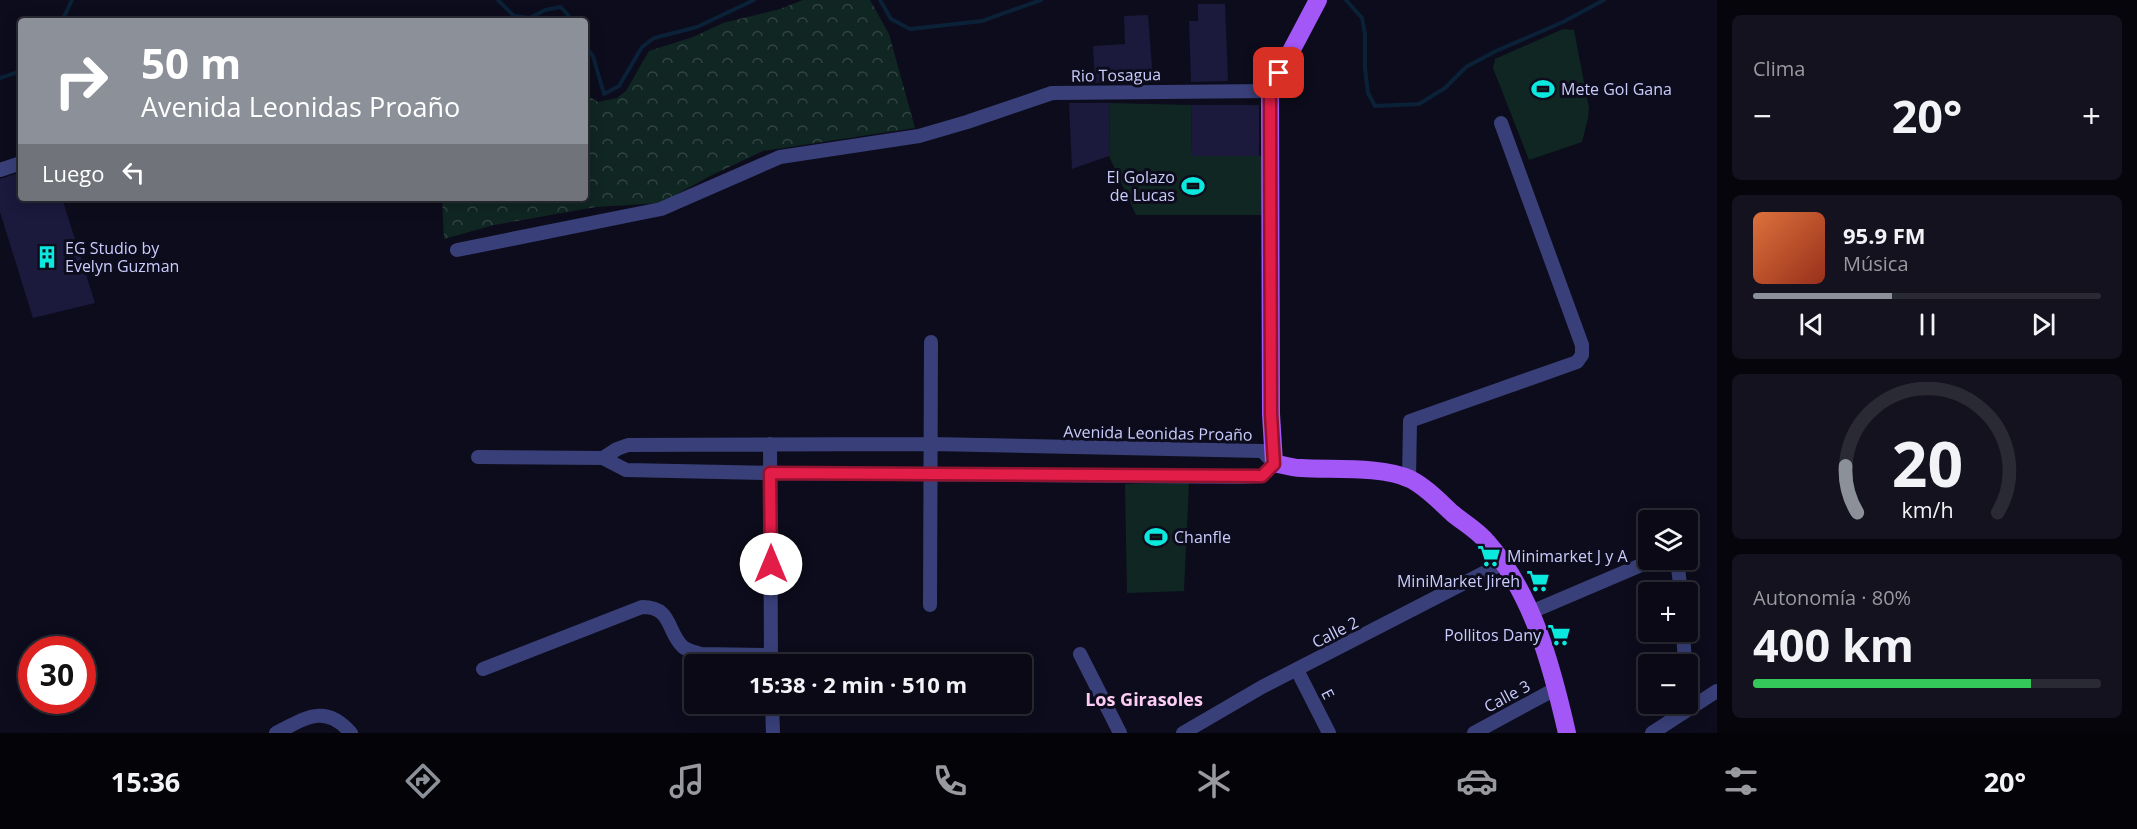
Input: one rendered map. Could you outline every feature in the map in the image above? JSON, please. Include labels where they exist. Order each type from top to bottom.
[{"type":"main road","points":[[1317,1],[1270,91],[1271,414],[1274,464],[1299,468],[1390,474],[1409,479],[1479,533],[1503,562],[1531,612],[1557,688],[1568,733]]},
{"type":"street","name":"Rio Tosagua","points":[[457,250],[661,209],[780,158],[919,136],[1052,93],[1270,91]]},
{"type":"street","points":[[1409,479],[1412,440],[1410,421],[1576,362],[1582,355],[1582,345],[1502,123]]},
{"type":"street","points":[[0,170],[18,164]]},
{"type":"street","points":[[930,605],[932,342]]},
{"type":"street","points":[[770,444],[771,654]]},
{"type":"street","name":"Avenida Leonidas Proaño","points":[[603,458],[628,445],[931,444],[1262,451],[1274,464]]},
{"type":"street","points":[[478,457],[603,458],[626,470],[770,473],[1262,476],[1274,464]]},
{"type":"street","name":"Calle 2","points":[[1183,733],[1297,670],[1503,562]]},
{"type":"street","points":[[1531,612],[1638,566]]},
{"type":"street","points":[[483,669],[642,607],[655,607],[664,614],[683,647],[701,654]]},
{"type":"street","points":[[1080,654],[1120,733]]},
{"type":"street","name":"E","points":[[1297,670],[1329,733]]},
{"type":"street","name":"Calle 3","points":[[1474,733],[1557,688]]},
{"type":"street","points":[[1698,697],[1717,690]]},
{"type":"street","points":[[772,714],[773,733]]},
{"type":"street","points":[[1652,733],[1673,714]]},
{"type":"street","points":[[276,733],[309,717],[327,715],[341,722],[351,733]]},
{"type":"green space","points":[[803,0],[870,0],[889,34],[915,128],[763,151],[661,203],[596,207],[494,225],[444,239],[442,201],[588,201],[588,96],[598,102],[617,98],[626,91],[649,51],[693,37],[723,23],[780,9]]},
{"type":"green space","name":"Mete Gol Gana","points":[[1563,29],[1574,30],[1589,108],[1582,142],[1529,160],[1493,68],[1495,59]]},
{"type":"green space","name":"El Golazo de Lucas","points":[[1110,103],[1191,105],[1192,156],[1262,156],[1262,215],[1136,215],[1109,156]]},
{"type":"green space","name":"Chanfle","points":[[1189,482],[1184,591],[1127,593],[1125,484]]},
{"type":"building","points":[[1198,4],[1225,4],[1228,81],[1191,82],[1189,21],[1198,21]]},
{"type":"building","points":[[1148,15],[1153,79],[1095,83],[1093,46],[1125,44],[1124,16]]},
{"type":"building","points":[[1069,103],[1110,103],[1109,156],[1072,169]]},
{"type":"building","points":[[1191,105],[1259,105],[1259,156],[1192,156]]},
{"type":"building","name":"EG Studio by Evelyn Guzman","points":[[18,173],[18,201],[63,201],[95,303],[33,318],[0,212],[0,179]]},
{"type":"waterway","points":[[63,18],[72,0]]},
{"type":"waterway","points":[[498,0],[514,16],[530,18]]},
{"type":"waterway","points":[[588,50],[593,56],[604,94],[619,86],[642,47],[654,38],[697,27],[754,0]]},
{"type":"waterway","points":[[880,0],[891,19],[910,29],[982,21],[1041,0]]},
{"type":"waterway","points":[[1346,0],[1362,18],[1368,93],[1375,106],[1419,104],[1445,88],[1466,67],[1496,51],[1563,22],[1604,0]]},
{"type":"waterway","points":[[530,18],[545,10],[561,7],[570,18]]},
{"type":"waterway","points":[[0,78],[18,72]]},
{"type":"place","name":"Mete Gol Gana","points":[[1543,89]]},
{"type":"place","name":"El Golazo de Lucas","points":[[1193,186]]},
{"type":"place","name":"EG Studio by Evelyn Guzman","points":[[47,257]]},
{"type":"place","name":"Chanfle","points":[[1156,537]]},
{"type":"place","name":"Minimarket J y A","points":[[1489,556]]},
{"type":"place","name":"MiniMarket Jireh","points":[[1538,581]]},
{"type":"place","name":"Pollitos Dany","points":[[1559,635]]},
{"type":"district","name":"Los Girasoles","points":[[1144,699]]},
{"type":"route","points":[[771,564],[770,473],[1262,476],[1274,464],[1271,414],[1270,91],[1279,73]]}]
